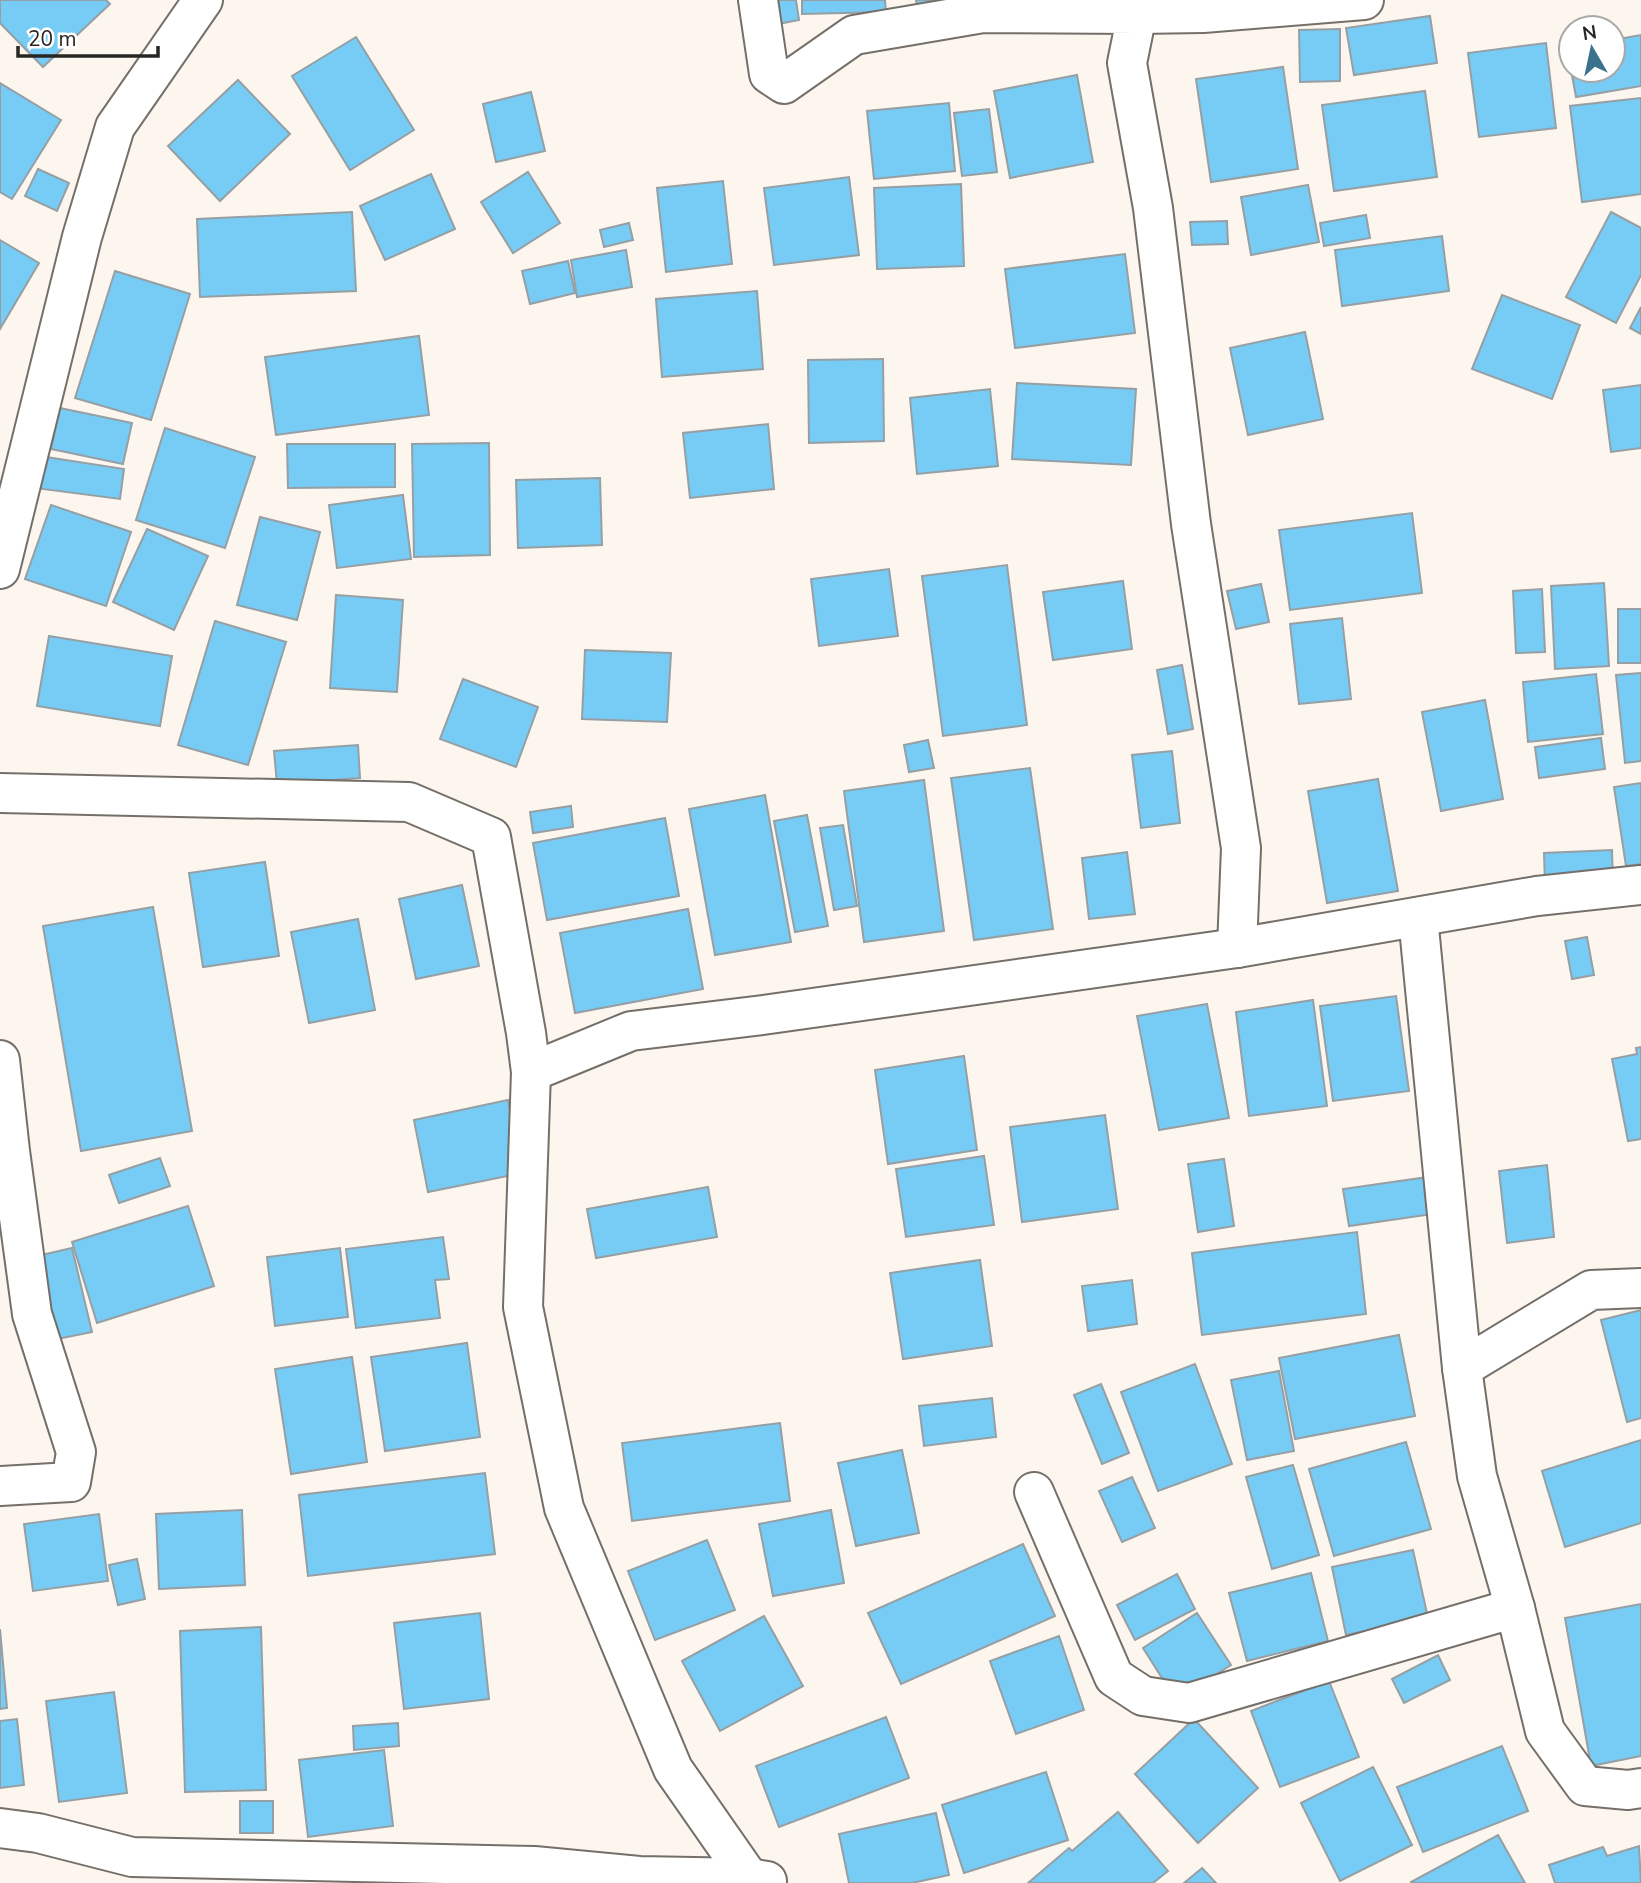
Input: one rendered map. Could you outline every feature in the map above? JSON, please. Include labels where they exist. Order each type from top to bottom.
[{"type":"street","points":[[0,569],[82,237],[115,127],[203,0]]},
{"type":"street","points":[[758,0],[769,74],[784,84],[854,36],[983,13],[1137,7],[1203,13],[1364,0]]},
{"type":"street","points":[[1137,7],[1126,63],[1153,208],[1191,524],[1241,848],[1237,948]]},
{"type":"street","points":[[0,793],[408,802],[491,837],[531,1072],[523,1307],[564,1507],[673,1769],[762,1880]]},
{"type":"street","points":[[531,1072],[631,1031],[1237,948],[1537,896],[1641,886]]},
{"type":"street","points":[[1418,917],[1462,1368],[1477,1476],[1545,1731],[1585,1786],[1628,1790],[1641,1788]]},
{"type":"street","points":[[0,1060],[32,1314],[75,1452],[71,1482],[0,1486]]},
{"type":"street","points":[[1462,1368],[1591,1290],[1641,1288]]},
{"type":"street","points":[[1034,1492],[1114,1676],[1143,1696],[1189,1703],[1514,1608]]},
{"type":"street","points":[[0,1828],[38,1833],[132,1857],[533,1875],[762,1880]]},
{"type":"building","points":[[0,0],[106,0],[110,4],[43,67],[0,23]]},
{"type":"building","points":[[773,0],[796,0],[799,20],[778,24]]},
{"type":"building","points":[[802,0],[885,0],[886,12],[802,14]]},
{"type":"building","points":[[916,0],[974,0],[917,7]]},
{"type":"building","points":[[1430,16],[1437,63],[1354,75],[1346,28]]},
{"type":"building","points":[[1340,29],[1340,81],[1300,82],[1299,30]]},
{"type":"building","points":[[1641,35],[1641,86],[1576,97],[1574,84],[1627,84],[1627,38]]},
{"type":"building","points":[[356,37],[414,130],[350,170],[292,76]]},
{"type":"building","points":[[1546,43],[1556,128],[1479,137],[1468,53]]},
{"type":"building","points":[[1283,67],[1298,169],[1211,182],[1196,79]]},
{"type":"building","points":[[1077,75],[1093,162],[1010,178],[994,91]]},
{"type":"building","points":[[238,80],[290,134],[220,201],[168,146]]},
{"type":"building","points":[[0,83],[61,120],[12,199],[0,192]]},
{"type":"building","points":[[1425,91],[1437,177],[1334,191],[1322,105]]},
{"type":"building","points":[[531,92],[545,151],[496,162],[483,104]]},
{"type":"building","points":[[1641,98],[1641,194],[1582,202],[1570,106]]},
{"type":"building","points":[[949,103],[955,171],[874,179],[867,111]]},
{"type":"building","points":[[989,109],[997,172],[962,176],[954,113]]},
{"type":"building","points":[[38,169],[69,183],[57,211],[25,196]]},
{"type":"building","points":[[528,172],[560,223],[513,253],[481,202]]},
{"type":"building","points":[[431,174],[455,229],[385,260],[360,206]]},
{"type":"building","points":[[849,177],[859,255],[774,265],[764,188]]},
{"type":"building","points":[[723,181],[732,264],[666,272],[657,188]]},
{"type":"building","points":[[961,184],[964,266],[877,269],[874,188]]},
{"type":"building","points":[[1308,185],[1319,242],[1251,255],[1241,197]]},
{"type":"building","points":[[352,212],[356,291],[200,297],[197,219]]},
{"type":"building","points":[[1611,212],[1641,228],[1641,275],[1616,323],[1566,297]]},
{"type":"building","points":[[1366,215],[1370,238],[1324,246],[1320,223]]},
{"type":"building","points":[[1227,221],[1228,244],[1192,245],[1190,222]]},
{"type":"building","points":[[629,223],[633,240],[604,247],[600,230]]},
{"type":"building","points":[[1442,236],[1449,291],[1342,306],[1335,250]]},
{"type":"building","points":[[0,240],[39,263],[0,329]]},
{"type":"building","points":[[626,250],[632,287],[577,297],[571,260]]},
{"type":"building","points":[[1125,254],[1135,333],[1015,348],[1005,269]]},
{"type":"building","points":[[568,261],[575,293],[530,304],[522,271]]},
{"type":"building","points":[[115,271],[190,294],[151,420],[75,398]]},
{"type":"building","points":[[757,291],[763,369],[662,377],[656,299]]},
{"type":"building","points":[[1502,295],[1580,325],[1552,399],[1472,369]]},
{"type":"building","points":[[1641,307],[1641,334],[1630,328]]},
{"type":"building","points":[[1305,332],[1323,419],[1248,435],[1230,348]]},
{"type":"building","points":[[419,336],[429,415],[276,435],[265,357]]},
{"type":"building","points":[[883,359],[884,441],[809,443],[808,360]]},
{"type":"building","points":[[1017,383],[1136,389],[1131,465],[1012,459]]},
{"type":"building","points":[[1641,385],[1641,448],[1611,452],[1603,390]]},
{"type":"building","points":[[990,389],[998,466],[917,474],[910,398]]},
{"type":"building","points":[[60,408],[132,423],[123,464],[51,449]]},
{"type":"building","points":[[768,424],[774,489],[690,498],[683,433]]},
{"type":"building","points":[[165,428],[255,457],[225,548],[136,520]]},
{"type":"building","points":[[489,443],[490,555],[414,557],[412,444]]},
{"type":"building","points":[[287,444],[395,444],[395,487],[288,488]]},
{"type":"building","points":[[40,456],[124,469],[120,499],[35,488]]},
{"type":"building","points":[[600,478],[602,545],[518,548],[516,480]]},
{"type":"building","points":[[403,495],[411,559],[337,568],[329,505]]},
{"type":"building","points":[[51,505],[131,532],[106,606],[25,579]]},
{"type":"building","points":[[1412,513],[1422,593],[1290,610],[1279,530]]},
{"type":"building","points":[[260,517],[320,532],[297,620],[237,605]]},
{"type":"building","points":[[147,529],[208,556],[174,630],[113,602]]},
{"type":"building","points":[[1007,565],[1027,725],[943,736],[922,576]]},
{"type":"building","points":[[889,569],[898,636],[819,646],[811,579]]},
{"type":"building","points":[[1123,581],[1132,649],[1053,660],[1043,592]]},
{"type":"building","points":[[1604,583],[1609,666],[1555,669],[1551,586]]},
{"type":"building","points":[[1261,584],[1269,622],[1236,629],[1227,591]]},
{"type":"building","points":[[1542,589],[1545,652],[1516,653],[1513,591]]},
{"type":"building","points":[[336,595],[403,600],[397,692],[330,688]]},
{"type":"building","points":[[1618,609],[1641,609],[1641,663],[1618,663]]},
{"type":"building","points":[[1342,618],[1351,699],[1299,704],[1290,624]]},
{"type":"building","points":[[215,621],[286,642],[248,765],[178,745]]},
{"type":"building","points":[[49,636],[172,656],[160,726],[37,706]]},
{"type":"building","points":[[585,650],[671,653],[667,722],[582,719]]},
{"type":"building","points":[[1182,665],[1193,729],[1168,734],[1157,670]]},
{"type":"building","points":[[1641,673],[1641,761],[1625,763],[1616,675]]},
{"type":"building","points":[[1596,674],[1603,734],[1528,742],[1523,682]]},
{"type":"building","points":[[463,679],[538,707],[516,767],[440,739]]},
{"type":"building","points":[[1485,700],[1503,799],[1441,811],[1422,712]]},
{"type":"building","points":[[1601,738],[1605,769],[1539,778],[1535,747]]},
{"type":"building","points":[[928,740],[934,768],[909,772],[904,745]]},
{"type":"building","points":[[358,745],[360,778],[277,784],[274,751]]},
{"type":"building","points":[[1172,751],[1180,823],[1141,828],[1132,755]]},
{"type":"building","points":[[1030,768],[1053,929],[974,940],[951,778]]},
{"type":"building","points":[[1378,779],[1398,891],[1327,903],[1308,791]]},
{"type":"building","points":[[924,780],[944,931],[864,942],[844,791]]},
{"type":"building","points":[[1641,783],[1641,864],[1626,866],[1614,787]]},
{"type":"building","points":[[765,795],[791,942],[715,955],[689,809]]},
{"type":"building","points":[[571,806],[573,827],[533,833],[530,812]]},
{"type":"building","points":[[807,815],[828,926],[795,932],[774,821]]},
{"type":"building","points":[[665,818],[679,896],[547,920],[533,843]]},
{"type":"building","points":[[843,825],[857,906],[834,910],[820,828]]},
{"type":"building","points":[[1612,850],[1613,882],[1545,885],[1544,853]]},
{"type":"building","points":[[1127,852],[1135,914],[1089,919],[1082,858]]},
{"type":"building","points":[[265,862],[279,956],[203,967],[189,873]]},
{"type":"building","points":[[462,885],[479,966],[416,979],[399,899]]},
{"type":"building","points":[[153,907],[192,1131],[81,1151],[43,926]]},
{"type":"building","points":[[688,909],[703,989],[575,1013],[560,933]]},
{"type":"building","points":[[358,919],[375,1010],[309,1023],[291,932]]},
{"type":"building","points":[[1587,937],[1594,975],[1572,979],[1565,941]]},
{"type":"building","points":[[1396,996],[1409,1091],[1333,1101],[1320,1006]]},
{"type":"building","points":[[1313,1000],[1327,1106],[1249,1116],[1236,1012]]},
{"type":"building","points":[[1207,1004],[1229,1118],[1159,1130],[1137,1016]]},
{"type":"building","points":[[1641,1047],[1641,1139],[1628,1141],[1612,1059],[1637,1054],[1636,1048]]},
{"type":"building","points":[[964,1056],[977,1150],[888,1164],[875,1070]]},
{"type":"building","points":[[508,1100],[522,1173],[428,1192],[414,1120]]},
{"type":"building","points":[[1105,1115],[1118,1209],[1022,1222],[1010,1127]]},
{"type":"building","points":[[984,1156],[994,1225],[906,1237],[896,1169]]},
{"type":"building","points":[[160,1158],[170,1186],[119,1203],[109,1175]]},
{"type":"building","points":[[1224,1159],[1234,1226],[1198,1232],[1188,1164]]},
{"type":"building","points":[[1547,1165],[1554,1237],[1507,1243],[1499,1171]]},
{"type":"building","points":[[1428,1177],[1433,1214],[1349,1226],[1343,1189]]},
{"type":"building","points":[[708,1187],[717,1237],[596,1258],[587,1209]]},
{"type":"building","points":[[188,1206],[214,1286],[97,1323],[72,1242]]},
{"type":"building","points":[[1357,1232],[1366,1314],[1202,1335],[1192,1253]]},
{"type":"building","points":[[443,1237],[449,1279],[435,1280],[440,1318],[356,1328],[346,1249]]},
{"type":"building","points":[[72,1248],[92,1332],[57,1339],[37,1256]]},
{"type":"building","points":[[340,1248],[348,1317],[275,1326],[267,1257]]},
{"type":"building","points":[[980,1260],[992,1346],[903,1359],[890,1273]]},
{"type":"building","points":[[1132,1280],[1137,1324],[1088,1331],[1082,1286]]},
{"type":"building","points":[[1641,1310],[1641,1418],[1627,1422],[1601,1320]]},
{"type":"building","points":[[1399,1335],[1415,1416],[1295,1439],[1279,1358]]},
{"type":"building","points":[[467,1343],[480,1437],[385,1451],[371,1357]]},
{"type":"building","points":[[352,1357],[367,1462],[291,1474],[275,1369]]},
{"type":"building","points":[[1195,1364],[1232,1464],[1158,1491],[1121,1392]]},
{"type":"building","points":[[1279,1371],[1294,1451],[1247,1460],[1231,1380]]},
{"type":"building","points":[[1101,1384],[1129,1453],[1102,1464],[1074,1395]]},
{"type":"building","points":[[992,1398],[996,1437],[924,1446],[919,1406]]},
{"type":"building","points":[[780,1423],[790,1501],[632,1521],[622,1443]]},
{"type":"building","points":[[1641,1440],[1641,1523],[1565,1547],[1542,1471]]},
{"type":"building","points":[[1406,1442],[1431,1529],[1334,1556],[1309,1469]]},
{"type":"building","points":[[902,1450],[919,1533],[856,1546],[838,1463]]},
{"type":"building","points":[[1293,1465],[1319,1555],[1272,1569],[1246,1477]]},
{"type":"building","points":[[485,1473],[495,1554],[308,1576],[299,1495]]},
{"type":"building","points":[[1132,1477],[1155,1528],[1122,1542],[1099,1491]]},
{"type":"building","points":[[242,1510],[245,1585],[159,1589],[156,1514]]},
{"type":"building","points":[[831,1510],[844,1583],[773,1596],[759,1524]]},
{"type":"building","points":[[99,1514],[108,1581],[33,1591],[24,1524]]},
{"type":"building","points":[[707,1540],[735,1610],[655,1640],[628,1571]]},
{"type":"building","points":[[1023,1544],[1055,1616],[901,1684],[868,1613]]},
{"type":"building","points":[[1413,1550],[1428,1618],[1346,1635],[1332,1567]]},
{"type":"building","points":[[137,1559],[145,1599],[118,1605],[109,1565]]},
{"type":"building","points":[[1311,1573],[1328,1641],[1247,1661],[1229,1593]]},
{"type":"building","points":[[1177,1574],[1195,1609],[1135,1640],[1117,1605]]},
{"type":"building","points":[[1641,1604],[1641,1756],[1591,1766],[1565,1618]]},
{"type":"building","points":[[480,1613],[489,1699],[404,1709],[394,1623]]},
{"type":"building","points":[[1197,1613],[1231,1665],[1176,1700],[1143,1648]]},
{"type":"building","points":[[764,1616],[803,1686],[720,1731],[682,1661]]},
{"type":"building","points":[[261,1627],[266,1790],[185,1792],[180,1631]]},
{"type":"building","points":[[0,1629],[7,1708],[0,1709]]},
{"type":"building","points":[[1059,1636],[1084,1710],[1016,1734],[990,1661]]},
{"type":"building","points":[[1438,1655],[1450,1680],[1404,1703],[1392,1679]]},
{"type":"building","points":[[1329,1681],[1359,1757],[1280,1787],[1251,1711]]},
{"type":"building","points":[[114,1692],[127,1793],[59,1802],[46,1701]]},
{"type":"building","points":[[886,1717],[909,1778],[779,1827],[756,1766]]},
{"type":"building","points":[[17,1719],[24,1785],[0,1788],[0,1721]]},
{"type":"building","points":[[1194,1719],[1258,1788],[1198,1843],[1135,1774]]},
{"type":"building","points":[[398,1723],[399,1746],[354,1750],[353,1726]]},
{"type":"building","points":[[1502,1746],[1528,1811],[1423,1852],[1397,1787]]},
{"type":"building","points":[[384,1750],[393,1826],[308,1837],[299,1760]]},
{"type":"building","points":[[1373,1767],[1412,1845],[1340,1881],[1301,1803]]},
{"type":"building","points":[[1046,1772],[1068,1840],[964,1873],[942,1805]]},
{"type":"building","points":[[240,1801],[273,1801],[273,1833],[240,1833]]},
{"type":"building","points":[[1118,1812],[1168,1871],[1153,1883],[1028,1883],[1069,1848],[1072,1851]]},
{"type":"building","points":[[936,1813],[949,1875],[912,1883],[849,1883],[839,1834]]},
{"type":"building","points":[[1498,1835],[1525,1883],[1411,1882]]},
{"type":"building","points":[[1639,1846],[1641,1883],[1555,1883],[1549,1865],[1603,1847],[1607,1856]]},
{"type":"building","points":[[1202,1868],[1216,1883],[1184,1883]]}]
